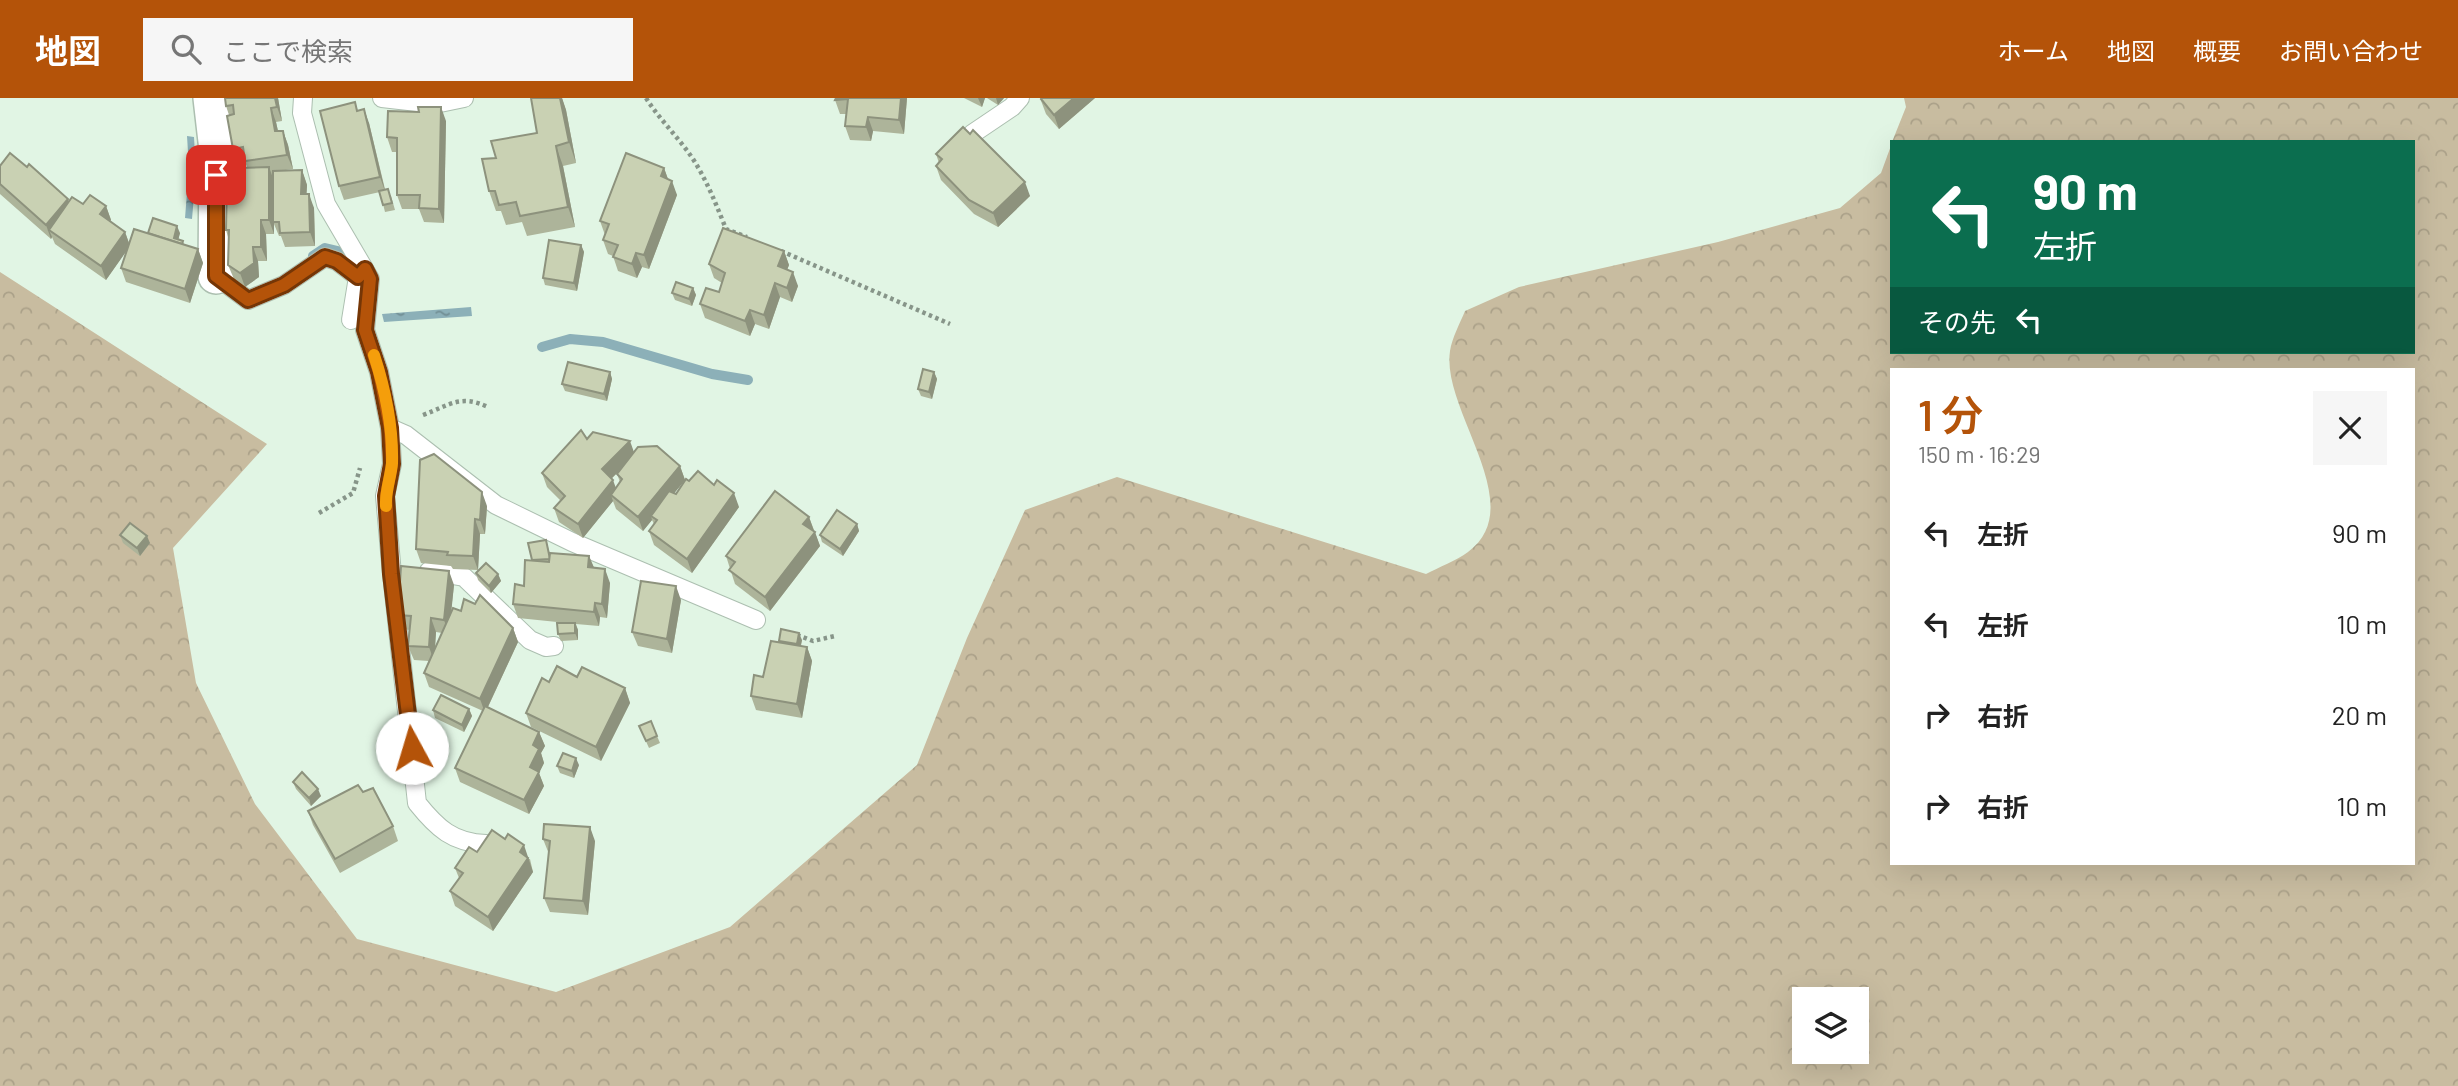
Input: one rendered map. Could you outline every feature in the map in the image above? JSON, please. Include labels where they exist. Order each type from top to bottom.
[{"type":"street","points":[[211,98],[217,150],[216,276]]},
{"type":"lane","points":[[303,98],[302,113],[326,204],[362,273],[351,320]]},
{"type":"lane","points":[[382,98],[435,104],[464,98]]},
{"type":"lane","points":[[972,134],[1012,107],[1020,98]]},
{"type":"lane","points":[[216,276],[248,300],[284,285],[325,257],[370,279],[365,330],[379,372],[390,432],[392,464],[386,496],[403,567],[417,803],[434,824],[466,844],[486,844]]},
{"type":"lane","points":[[390,432],[406,435],[496,505],[572,542],[756,620]]},
{"type":"lane","points":[[403,567],[464,578],[530,640],[546,647],[554,646]]},
{"type":"path","points":[[646,98],[659,119],[691,156],[709,186],[726,229],[751,239]]},
{"type":"path","points":[[777,250],[950,324]]},
{"type":"path","points":[[318,513],[353,493],[367,444],[463,400],[473,400],[488,407]]},
{"type":"path","points":[[756,620],[813,641],[835,636]]},
{"type":"green space","points":[[1904,98],[2458,98],[2458,1086],[0,1086],[0,272],[267,444],[173,548],[196,683],[255,804],[357,939],[556,992],[730,927],[917,765],[967,638],[1025,510],[1117,477],[1426,574],[1468,552],[1485,532],[1490,509],[1488,484],[1451,375],[1451,346],[1465,311],[1519,287],[1718,242],[1840,208],[1881,173],[1890,148],[1890,354],[2415,354],[2415,140],[1893,140],[1906,107]]},
{"type":"water","points":[[187,136],[194,137],[196,172],[192,219],[185,218],[189,168]]},
{"type":"water","points":[[471,307],[472,316],[384,322],[382,314]]},
{"type":"building","points":[[225,98],[275,98],[277,107],[271,108],[275,131],[283,131],[287,155],[245,161],[243,147],[233,149],[227,116],[234,114],[233,105],[226,106]]},
{"type":"building","points":[[531,98],[560,98],[569,142],[556,146],[568,207],[520,216],[516,202],[499,205],[495,191],[489,191],[482,159],[496,158],[491,141],[537,133]]},
{"type":"building","points":[[836,98],[901,98],[899,120],[868,117],[866,127],[845,126],[848,99],[835,100]]},
{"type":"building","points":[[1042,98],[1074,98],[1054,115]]},
{"type":"building","points":[[355,102],[357,111],[364,109],[380,177],[339,186],[320,111]]},
{"type":"building","points":[[418,107],[441,107],[439,209],[419,208],[420,195],[397,195],[397,138],[387,137],[388,111],[419,112]]},
{"type":"building","points":[[963,127],[970,134],[973,130],[1025,182],[993,213],[969,200],[936,166],[942,159],[936,154]]},
{"type":"building","points":[[10,153],[27,167],[29,164],[68,199],[46,225],[0,184],[0,166]]},
{"type":"building","points":[[626,153],[664,168],[661,176],[672,181],[644,255],[636,253],[632,264],[613,257],[618,245],[603,240],[609,224],[600,221]]},
{"type":"building","points":[[269,167],[269,220],[261,220],[261,247],[253,247],[254,263],[240,273],[228,265],[227,179],[238,179],[238,168]]},
{"type":"building","points":[[302,170],[301,194],[309,194],[310,232],[280,233],[279,222],[273,222],[273,171]]},
{"type":"building","points":[[388,189],[392,203],[383,205],[379,191]]},
{"type":"building","points":[[90,195],[106,206],[100,214],[125,232],[101,266],[49,230],[72,197],[83,204]]},
{"type":"building","points":[[153,218],[177,226],[174,238],[183,241],[182,244],[148,233]]},
{"type":"building","points":[[723,228],[784,251],[778,266],[793,272],[787,288],[775,283],[764,315],[750,310],[745,321],[700,304],[706,288],[719,292],[725,273],[709,264]]},
{"type":"building","points":[[134,229],[198,249],[185,289],[121,268]]},
{"type":"building","points":[[549,240],[581,245],[574,283],[543,278]]},
{"type":"building","points":[[676,282],[693,288],[689,299],[672,293]]},
{"type":"building","points":[[568,362],[610,372],[604,394],[562,384]]},
{"type":"building","points":[[923,369],[934,372],[929,392],[918,389]]},
{"type":"building","points":[[581,430],[587,439],[593,432],[630,441],[602,469],[613,480],[578,524],[554,508],[565,496],[542,473]]},
{"type":"building","points":[[657,446],[680,466],[638,517],[611,495],[622,479],[617,474],[638,447]]},
{"type":"building","points":[[434,454],[482,492],[480,520],[475,519],[473,556],[447,555],[448,552],[416,549],[420,460]]},
{"type":"building","points":[[698,471],[714,485],[717,480],[734,493],[687,559],[649,531],[657,520],[651,516],[669,491],[676,494],[686,479],[689,481]]},
{"type":"building","points":[[775,491],[809,517],[803,524],[815,532],[765,597],[729,570],[735,562],[726,556]]},
{"type":"building","points":[[837,510],[857,524],[840,549],[820,535]]},
{"type":"building","points":[[130,523],[147,536],[137,548],[120,535]]},
{"type":"building","points":[[546,540],[550,559],[532,560],[528,543]]},
{"type":"building","points":[[550,553],[589,556],[588,567],[605,569],[602,604],[595,603],[594,612],[513,604],[515,584],[524,586],[525,560],[549,562]]},
{"type":"building","points":[[486,563],[498,574],[489,586],[476,573]]},
{"type":"building","points":[[401,566],[449,571],[444,620],[431,618],[429,647],[408,646],[411,616],[398,615]]},
{"type":"building","points":[[641,581],[676,586],[667,639],[632,632]]},
{"type":"building","points":[[480,595],[513,628],[480,699],[424,673],[453,608],[461,611],[464,599],[475,604]]},
{"type":"building","points":[[557,623],[575,623],[575,633],[558,634]]},
{"type":"building","points":[[781,629],[799,633],[797,644],[779,641]]},
{"type":"building","points":[[771,641],[807,647],[797,704],[751,696],[754,675],[763,677]]},
{"type":"building","points":[[557,666],[577,677],[582,667],[625,688],[596,747],[526,713],[542,678],[549,682]]},
{"type":"building","points":[[441,695],[469,709],[462,725],[433,710]]},
{"type":"building","points":[[485,706],[539,732],[533,745],[539,749],[530,767],[539,772],[524,800],[455,768]]},
{"type":"building","points":[[651,721],[657,736],[646,741],[639,726]]},
{"type":"building","points":[[563,753],[576,758],[572,771],[557,766]]},
{"type":"building","points":[[302,772],[318,789],[309,798],[293,782]]},
{"type":"building","points":[[358,785],[363,792],[373,788],[393,826],[335,859],[308,811]]},
{"type":"building","points":[[544,824],[590,827],[583,901],[544,898],[550,841],[543,839]]},
{"type":"building","points":[[492,830],[505,839],[508,834],[524,845],[520,852],[528,858],[488,917],[450,891],[463,873],[455,868],[469,847],[477,852]]},
{"type":"waterway","points":[[313,256],[325,248],[342,252],[355,264]]},
{"type":"waterway","points":[[542,347],[570,339],[603,342],[712,374],[748,380]]},
{"type":"slow traffic","points":[[374,355],[390,428],[392,464],[386,506]]},
{"type":"route","points":[[216,175],[216,276],[248,300],[284,285],[325,257],[337,261],[358,277],[365,269],[370,279],[365,330],[379,372],[390,428],[392,464],[386,496],[391,574],[412,748]]}]
